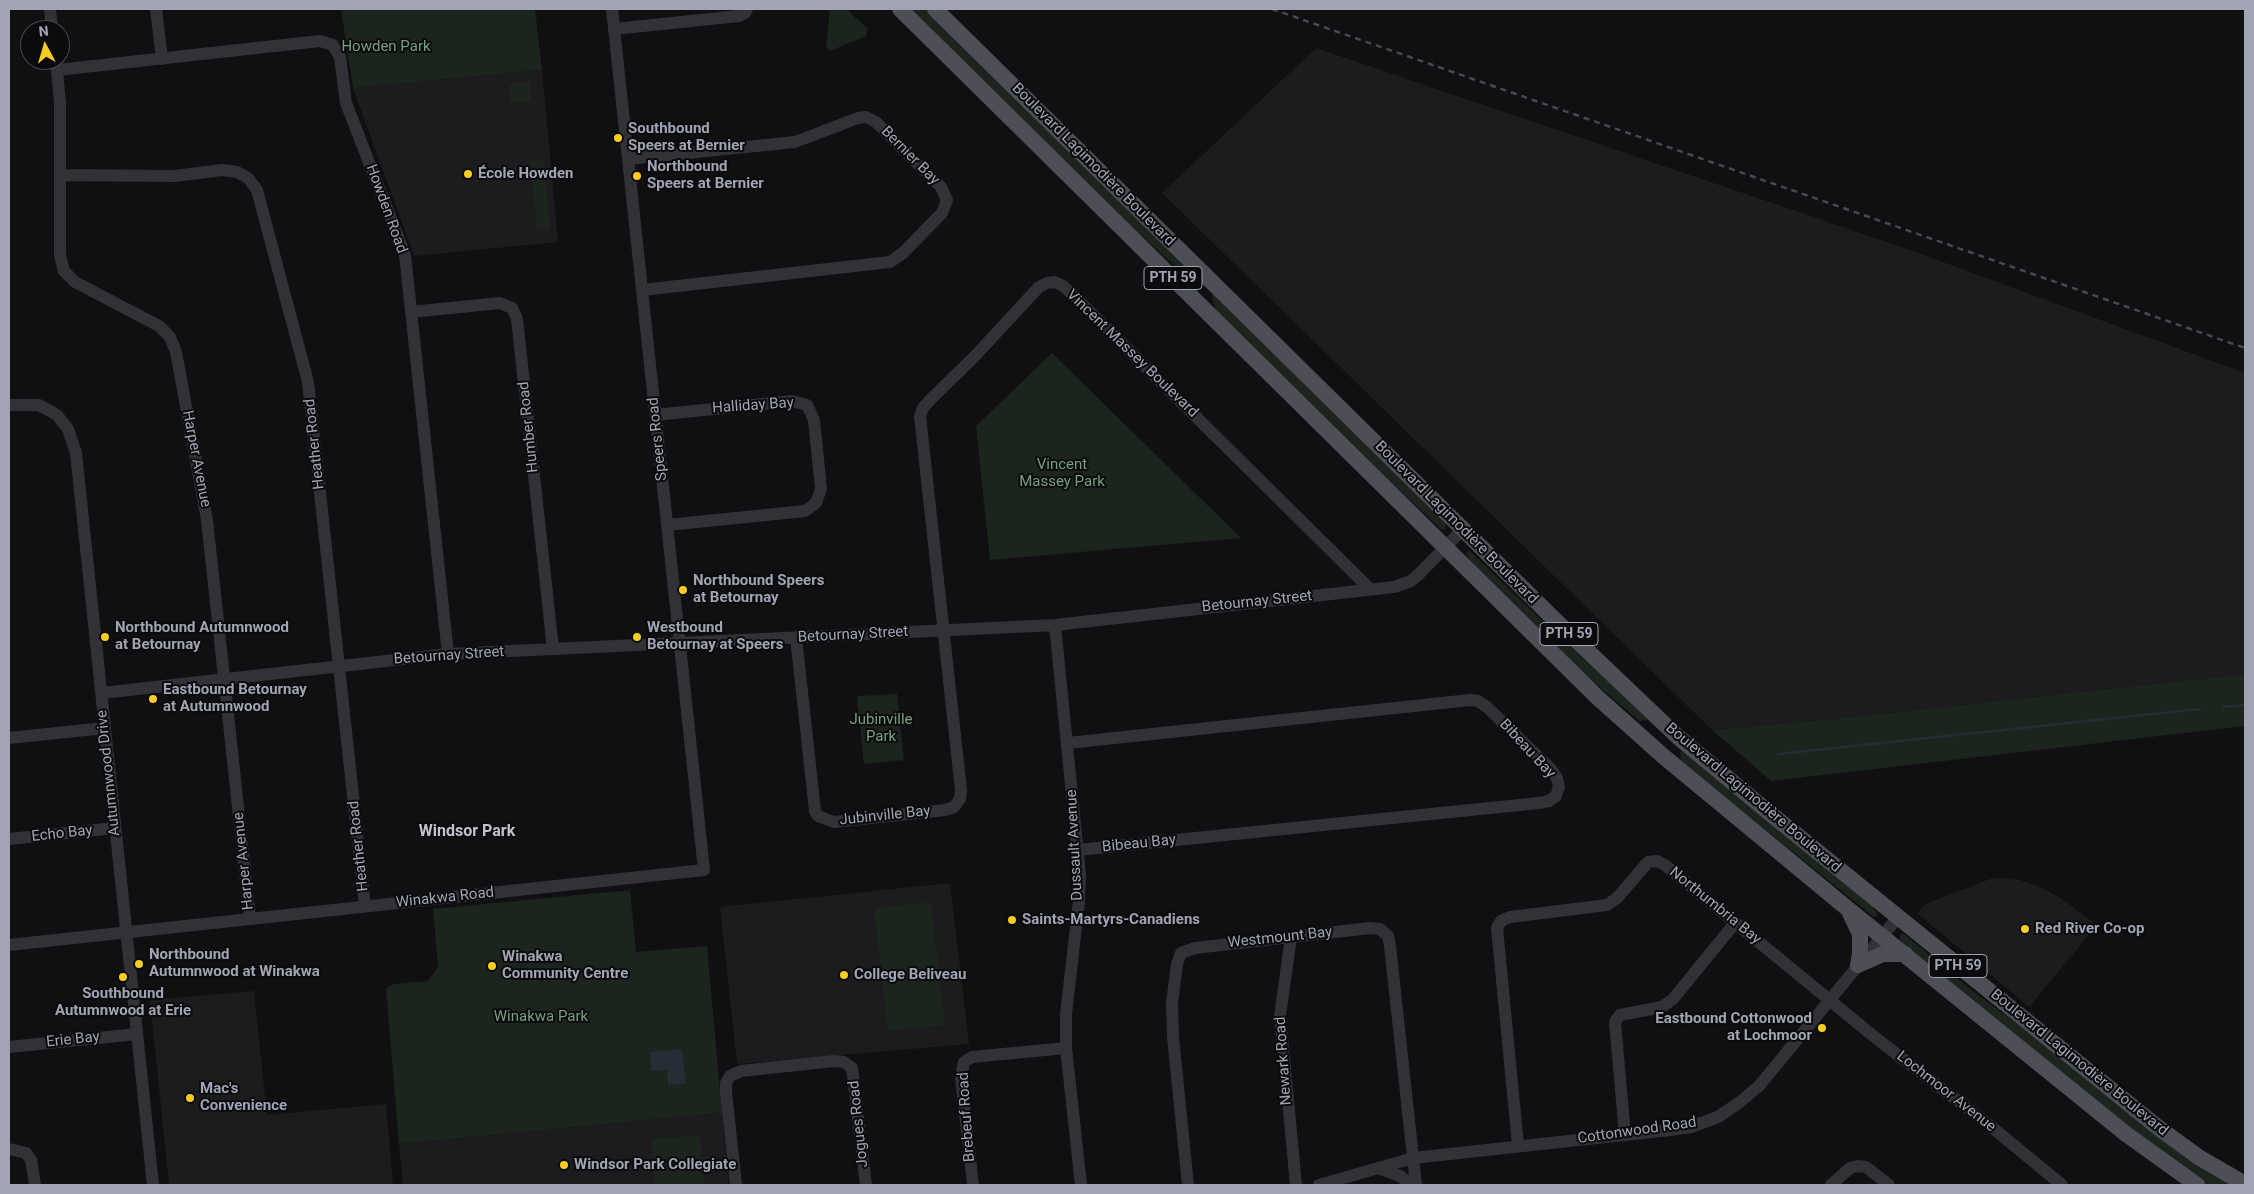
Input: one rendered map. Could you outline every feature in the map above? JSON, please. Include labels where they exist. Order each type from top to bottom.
[{"type":"main road","name":"Boulevard Lagimodière Boulevard","points":[[900,9],[1597,697],[1647,742],[1848,909],[2126,1134],[2197,1185]]},
{"type":"main road","name":"Boulevard Lagimodière Boulevard","points":[[935,9],[1554,619],[1678,737],[2160,1129],[2200,1158],[2245,1184]]},
{"type":"main road","points":[[1197,302],[1214,284]]},
{"type":"main road","points":[[1848,909],[1860,934],[1858,965],[1883,954],[1905,954]]},
{"type":"street","points":[[156,9],[162,59]]},
{"type":"street","name":"Speers Road","points":[[612,9],[704,870]]},
{"type":"street","points":[[614,29],[739,16],[744,14],[747,9]]},
{"type":"street","name":"Howden Road","points":[[70,64],[162,59],[320,41],[332,45],[340,57],[346,102],[405,255],[448,654]]},
{"type":"street","name":"Harper Avenue","points":[[57,70],[60,103],[60,255],[64,271],[75,282],[159,326],[170,337],[176,352],[207,520],[250,918]]},
{"type":"street","name":"Bernier Bay","points":[[628,160],[796,142],[858,118],[866,117],[876,122],[941,187],[947,200],[942,213],[903,253],[890,262],[879,265],[642,290]]},
{"type":"street","name":"Heather Road","points":[[60,175],[174,176],[222,170],[236,172],[248,178],[257,190],[306,369],[365,906]]},
{"type":"street","name":"Vincent Massey Boulevard","points":[[944,630],[920,416],[923,408],[930,400],[974,357],[1039,287],[1055,282],[1072,294],[1370,589]]},
{"type":"street","name":"Humber Road","points":[[411,312],[500,303],[512,308],[517,319],[553,649]]},
{"type":"street","name":"Halliday Bay","points":[[655,415],[792,400],[807,405],[814,420],[821,490],[816,503],[804,511],[667,525]]},
{"type":"street","name":"Autumnwood Drive","points":[[9,405],[38,405],[57,415],[68,429],[76,453],[153,1185]]},
{"type":"street","name":"Betournay Street","points":[[102,693],[448,654],[1055,624],[1370,589],[1394,586],[1411,581],[1463,529]]},
{"type":"street","name":"Dussault Avenue","points":[[1055,624],[1078,850],[1079,901],[1066,996],[1066,1048],[1081,1185]]},
{"type":"street","name":"Jubinville Bay","points":[[796,637],[815,811],[825,820],[834,822],[945,810],[954,807],[960,799],[961,790],[944,630]]},
{"type":"street","name":"Bibeau Bay","points":[[1068,743],[1470,700],[1478,701],[1487,707],[1550,768],[1557,778],[1559,787],[1556,796],[1549,801],[1539,803],[1078,850]]},
{"type":"street","points":[[9,738],[105,728]]},
{"type":"street","name":"Echo Bay","points":[[9,840],[115,828]]},
{"type":"street","name":"Northumbria Bay","points":[[1518,1145],[1496,935],[1501,920],[1510,917],[1607,905],[1617,898],[1648,862],[1656,861],[1665,865],[1829,999]]},
{"type":"street","name":"Winakwa Road","points":[[127,932],[704,870]]},
{"type":"street","name":"Cottonwood Road","points":[[1319,1185],[1413,1158],[1692,1127],[1718,1117],[1759,1086],[1898,917]]},
{"type":"street","points":[[1625,1135],[1615,1022],[1620,1015],[1662,1007],[1673,999],[1735,923]]},
{"type":"street","name":"Westmount Bay","points":[[1188,1185],[1173,1037],[1172,1003],[1177,964],[1182,953],[1195,948],[1370,928],[1380,929],[1388,936],[1413,1158]]},
{"type":"street","points":[[9,945],[127,932]]},
{"type":"street","name":"Newark Road","points":[[1291,937],[1280,1016],[1296,1185]]},
{"type":"street","name":"Lochmoor Avenue","points":[[1829,999],[2062,1185]]},
{"type":"street","name":"Erie Bay","points":[[9,1047],[137,1034]]},
{"type":"street","name":"Brebeuf Road","points":[[973,1185],[961,1077],[964,1062],[972,1057],[1066,1048]]},
{"type":"street","name":"Jogues Road","points":[[736,1185],[726,1092],[726,1083],[730,1076],[741,1071],[834,1061],[844,1062],[852,1068],[866,1185]]},
{"type":"street","points":[[9,1149],[26,1152],[31,1160],[35,1185]]},
{"type":"street","points":[[1413,1158],[1416,1185]]},
{"type":"street","points":[[1831,1185],[1850,1168],[1858,1166],[1866,1167],[1889,1185]]},
{"type":"street","points":[[1378,1168],[1400,1176],[1411,1185]]},
{"type":"shaded area","points":[[1316,48],[1902,247],[2245,373],[2245,674],[1832,719],[1712,730],[1162,193]]},
{"type":"shaded area","name":"École Howden","points":[[542,70],[558,242],[414,256],[353,88]]},
{"type":"shaded area","points":[[1990,879],[2020,880],[2045,889],[2097,925],[2029,1007],[1917,913],[1926,904]]},
{"type":"shaded area","name":"College Beliveau","points":[[950,883],[969,1044],[737,1064],[720,907]]},
{"type":"shaded area","points":[[254,991],[267,1115],[386,1104],[393,1185],[169,1185],[150,1000]]},
{"type":"shaded area","points":[[682,1049],[686,1084],[668,1085],[667,1070],[651,1071],[650,1052]]},
{"type":"shaded area","name":"Windsor Park Collegiate","points":[[722,1113],[729,1185],[403,1185],[399,1144]]},
{"type":"green space","name":"Howden Park","points":[[341,9],[535,9],[542,70],[353,88]]},
{"type":"green space","points":[[830,9],[846,9],[868,29],[866,36],[830,51],[826,48]]},
{"type":"green space","points":[[909,9],[928,9],[1200,281],[1196,282],[1188,278],[1123,219]]},
{"type":"green space","points":[[530,78],[532,80],[529,83],[531,101],[511,103],[509,83],[526,82]]},
{"type":"green space","points":[[544,160],[550,230],[537,231],[530,161]]},
{"type":"green space","points":[[1214,293],[1442,518],[1446,526],[1445,530],[1441,529],[1382,474],[1216,311],[1212,297]]},
{"type":"green space","name":"Vincent Massey Park","points":[[1052,353],[1241,538],[990,560],[976,426]]},
{"type":"green space","points":[[1469,550],[1536,615],[1647,717],[1647,720],[1640,721],[1581,671],[1476,569],[1466,554]]},
{"type":"green space","points":[[2245,674],[2245,726],[1771,781],[1712,730],[1832,719]]},
{"type":"green space","name":"Jubinville Park","points":[[897,694],[904,760],[864,764],[857,696]]},
{"type":"green space","points":[[1683,750],[1869,902],[1878,915],[1874,917],[1681,762],[1680,752]]},
{"type":"green space","name":"Winakwa Park","points":[[630,890],[636,952],[707,946],[722,1113],[399,1144],[386,988],[394,984],[428,981],[438,967],[433,909]]},
{"type":"green space","points":[[931,902],[945,1025],[888,1031],[874,908]]},
{"type":"green space","points":[[1900,934],[1904,934],[1974,992],[2235,1185],[2207,1185],[2172,1162],[1906,948],[1900,939]]},
{"type":"green space","points":[[700,1135],[704,1185],[655,1185],[651,1139]]},
{"type":"waterway","points":[[2223,707],[2245,705]]},
{"type":"waterway","points":[[1778,754],[2200,709]]},
{"type":"railway","points":[[1272,9],[2245,348]]},
{"type":"place","name":"Southbound Speers at Bernier","points":[[618,138]]},
{"type":"place","name":"École Howden","points":[[468,174]]},
{"type":"place","name":"Northbound Speers at Bernier","points":[[637,176]]},
{"type":"place","name":"Northbound Speers at Betournay","points":[[683,590]]},
{"type":"place","name":"Northbound Autumnwood at Betournay","points":[[105,637]]},
{"type":"place","name":"Westbound Betournay at Speers","points":[[637,637]]},
{"type":"place","name":"Eastbound Betournay at Autumnwood","points":[[153,699]]},
{"type":"place","name":"Saints-Martyrs-Canadiens","points":[[1012,920]]},
{"type":"place","name":"Red River Co-op","points":[[2025,929]]},
{"type":"place","name":"Northbound Autumnwood at Winakwa","points":[[139,964]]},
{"type":"place","name":"Winakwa Community Centre","points":[[492,966]]},
{"type":"place","name":"College Beliveau","points":[[844,975]]},
{"type":"place","name":"Southbound Autumnwood at Erie","points":[[123,977]]},
{"type":"place","name":"Eastbound Cottonwood at Lochmoor","points":[[1822,1028]]},
{"type":"place","name":"Mac's Convenience","points":[[190,1098]]},
{"type":"place","name":"Windsor Park Collegiate","points":[[564,1165]]},
{"type":"district","name":"Windsor Park","points":[[467,832]]}]
